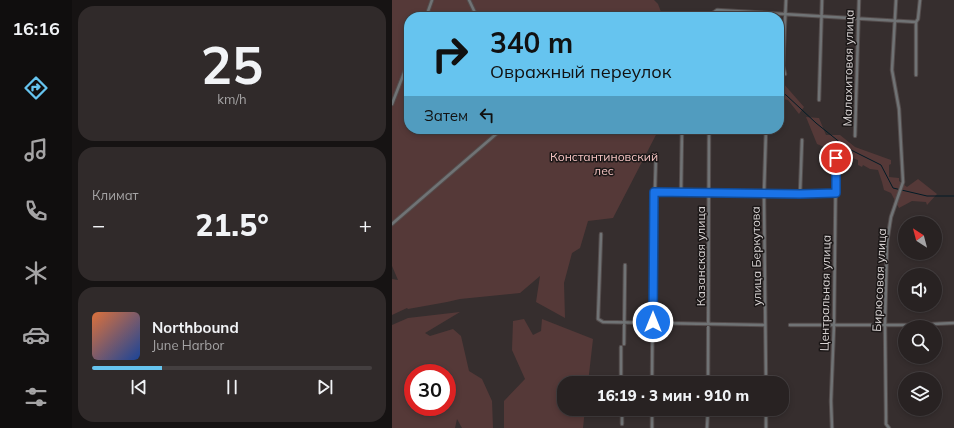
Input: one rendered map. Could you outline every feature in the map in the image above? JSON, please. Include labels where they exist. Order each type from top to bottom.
[{"type":"street","points":[[428,12],[432,0]]},
{"type":"street","points":[[469,0],[475,12]]},
{"type":"street","points":[[784,50],[786,0]]},
{"type":"street","points":[[819,100],[822,0]]},
{"type":"street","name":"Малахитовая улица","points":[[855,136],[859,0]]},
{"type":"street","name":"Бирюсовая улица","points":[[889,428],[886,424],[885,324],[887,242],[891,217],[903,182],[899,110],[892,70],[896,0]]},
{"type":"street","points":[[916,75],[916,22],[918,19],[920,0]]},
{"type":"street","points":[[714,12],[717,10],[752,12]]},
{"type":"street","points":[[786,14],[894,22],[916,22]]},
{"type":"street","points":[[784,69],[786,74]]},
{"type":"street","points":[[392,104],[404,73]]},
{"type":"street","points":[[392,224],[496,134]]},
{"type":"street","points":[[681,193],[682,134]]},
{"type":"street","name":"Казанская улица","points":[[708,376],[709,134]]},
{"type":"street","name":"улица Беркутова","points":[[766,134],[764,194],[766,376]]},
{"type":"street","points":[[800,194],[802,140]]},
{"type":"street","points":[[652,376],[654,192],[656,155]]},
{"type":"street","name":"Центральная улица","points":[[832,428],[831,401],[834,324],[836,158]]},
{"type":"street","points":[[654,192],[764,194],[836,193]]},
{"type":"street","points":[[600,234],[598,319],[603,322],[735,323],[765,325]]},
{"type":"street","points":[[624,344],[625,265]]},
{"type":"street","points":[[790,325],[912,325],[954,323]]},
{"type":"street","points":[[621,347],[621,376]]},
{"type":"street","points":[[622,416],[622,424]]},
{"type":"street","points":[[652,416],[652,428]]},
{"type":"street","points":[[707,428],[708,416]]},
{"type":"street","points":[[766,416],[766,428]]},
{"type":"green space","name":"Константиновский лес","points":[[392,0],[654,0],[658,4],[661,12],[404,12],[404,134],[656,134],[613,218],[588,221],[580,248],[572,253],[564,283],[565,318],[536,302],[540,276],[520,293],[460,299],[407,308],[392,315],[392,279],[398,280],[392,266]]},
{"type":"green space","points":[[784,84],[804,107],[799,114],[788,100],[784,99]]},
{"type":"green space","points":[[806,117],[819,118],[826,135],[840,135],[855,147],[891,160],[891,164],[889,165],[889,177],[899,178],[899,181],[907,187],[918,179],[937,194],[927,205],[926,202],[912,201],[899,208],[891,193],[884,190],[878,170],[870,169],[863,165],[862,167],[858,165],[858,160],[817,144]]},
{"type":"green space","points":[[460,312],[425,333],[430,336],[453,329],[461,336],[469,371],[482,379],[492,401],[493,428],[462,428],[457,419],[455,428],[392,428],[392,325],[408,318]]},
{"type":"green space","points":[[524,319],[533,335],[541,331],[542,319],[593,339],[589,376],[557,376],[557,416],[584,416],[583,428],[504,428],[504,401],[525,379],[512,350],[513,321]]},
{"type":"waterway","points":[[784,94],[816,123],[847,148],[881,165],[893,188],[927,196],[954,196]]},
{"type":"route","points":[[653,322],[654,192],[836,193],[836,158]]}]
